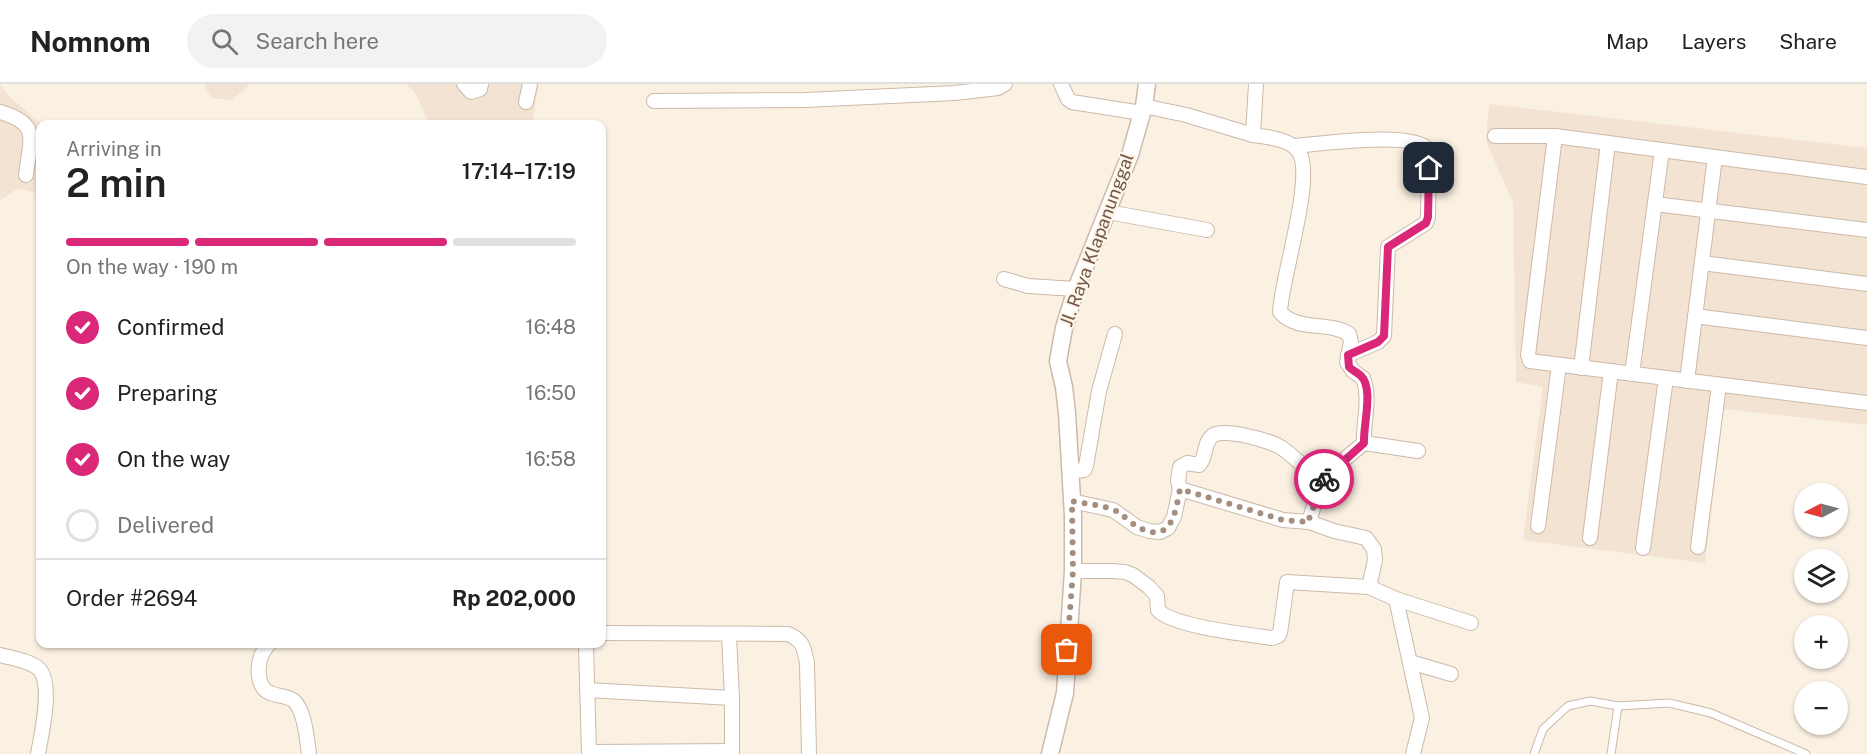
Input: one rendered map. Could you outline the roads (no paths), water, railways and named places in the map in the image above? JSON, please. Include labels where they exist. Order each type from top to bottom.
[{"type":"street","points":[[464,84],[471,92],[480,90],[482,84]]},
{"type":"street","points":[[526,102],[530,84]]},
{"type":"street","points":[[654,101],[806,100],[954,88],[998,88],[1005,84]]},
{"type":"street","points":[[1061,84],[1072,102],[1186,115],[1294,146],[1380,139],[1422,143],[1429,150],[1426,223],[1388,247],[1384,336],[1378,342],[1348,355]]},
{"type":"street","name":"Jl. Raya Klapanunggal","points":[[1050,754],[1065,693],[1073,571],[1070,465],[1064,387],[1058,361],[1064,328],[1076,289],[1130,155],[1148,84]]},
{"type":"street","points":[[1252,135],[1256,84]]},
{"type":"street","points":[[0,111],[15,116],[28,127],[31,135],[26,175]]},
{"type":"street","points":[[1495,136],[1555,136],[1867,177]]},
{"type":"street","points":[[1555,136],[1528,355],[1532,362],[1867,403]]},
{"type":"street","points":[[1581,368],[1608,143]]},
{"type":"street","points":[[1294,146],[1302,158],[1302,177],[1280,312],[1306,325],[1346,332],[1351,342],[1348,355],[1349,367],[1363,378],[1367,409],[1364,443],[1321,482],[1309,522]]},
{"type":"street","points":[[1632,374],[1662,150]]},
{"type":"street","points":[[1687,381],[1715,157]]},
{"type":"street","points":[[1655,204],[1867,230]]},
{"type":"street","points":[[1108,212],[1207,230]]},
{"type":"street","points":[[1702,263],[1867,284]]},
{"type":"street","points":[[1004,279],[1016,284],[1076,289]]},
{"type":"street","points":[[1695,316],[1867,338]]},
{"type":"street","points":[[1070,465],[1074,471],[1084,470],[1086,466],[1098,391],[1115,334]]},
{"type":"street","points":[[1538,526],[1559,365]]},
{"type":"street","points":[[1590,538],[1611,371]]},
{"type":"street","points":[[1643,548],[1666,378]]},
{"type":"street","points":[[1698,548],[1719,385]]},
{"type":"street","points":[[1072,501],[1113,510],[1137,527],[1160,532],[1168,528],[1174,517],[1180,489],[1178,481],[1180,467],[1187,463],[1199,465],[1203,461],[1210,438],[1214,434],[1225,432],[1270,442],[1281,447],[1321,482]]},
{"type":"street","points":[[1364,443],[1418,451]]},
{"type":"street","points":[[1180,489],[1283,520],[1309,522],[1334,531],[1366,538],[1374,549],[1375,560],[1369,587]]},
{"type":"street","points":[[1073,571],[1125,572],[1149,587],[1157,596],[1158,610],[1166,616],[1189,623],[1272,638],[1280,633],[1287,582],[1369,587],[1396,599],[1471,623]]},
{"type":"street","points":[[1396,599],[1422,718],[1413,754]]},
{"type":"street","points":[[606,633],[788,634],[798,638],[807,663],[809,754]]},
{"type":"street","points":[[586,648],[589,753],[732,752],[729,634]]},
{"type":"street","points":[[266,648],[261,656],[260,683],[269,693],[292,700],[298,706],[305,725],[309,754]]},
{"type":"street","points":[[0,655],[29,664],[39,670],[44,680],[46,715],[38,754]]},
{"type":"street","points":[[1410,662],[1450,674]]},
{"type":"street","points":[[587,690],[732,698]]},
{"type":"lane","points":[[1534,754],[1543,729],[1568,705],[1590,701],[1618,706],[1669,703],[1712,713],[1806,754]]},
{"type":"lane","points":[[1611,754],[1618,706]]}]
